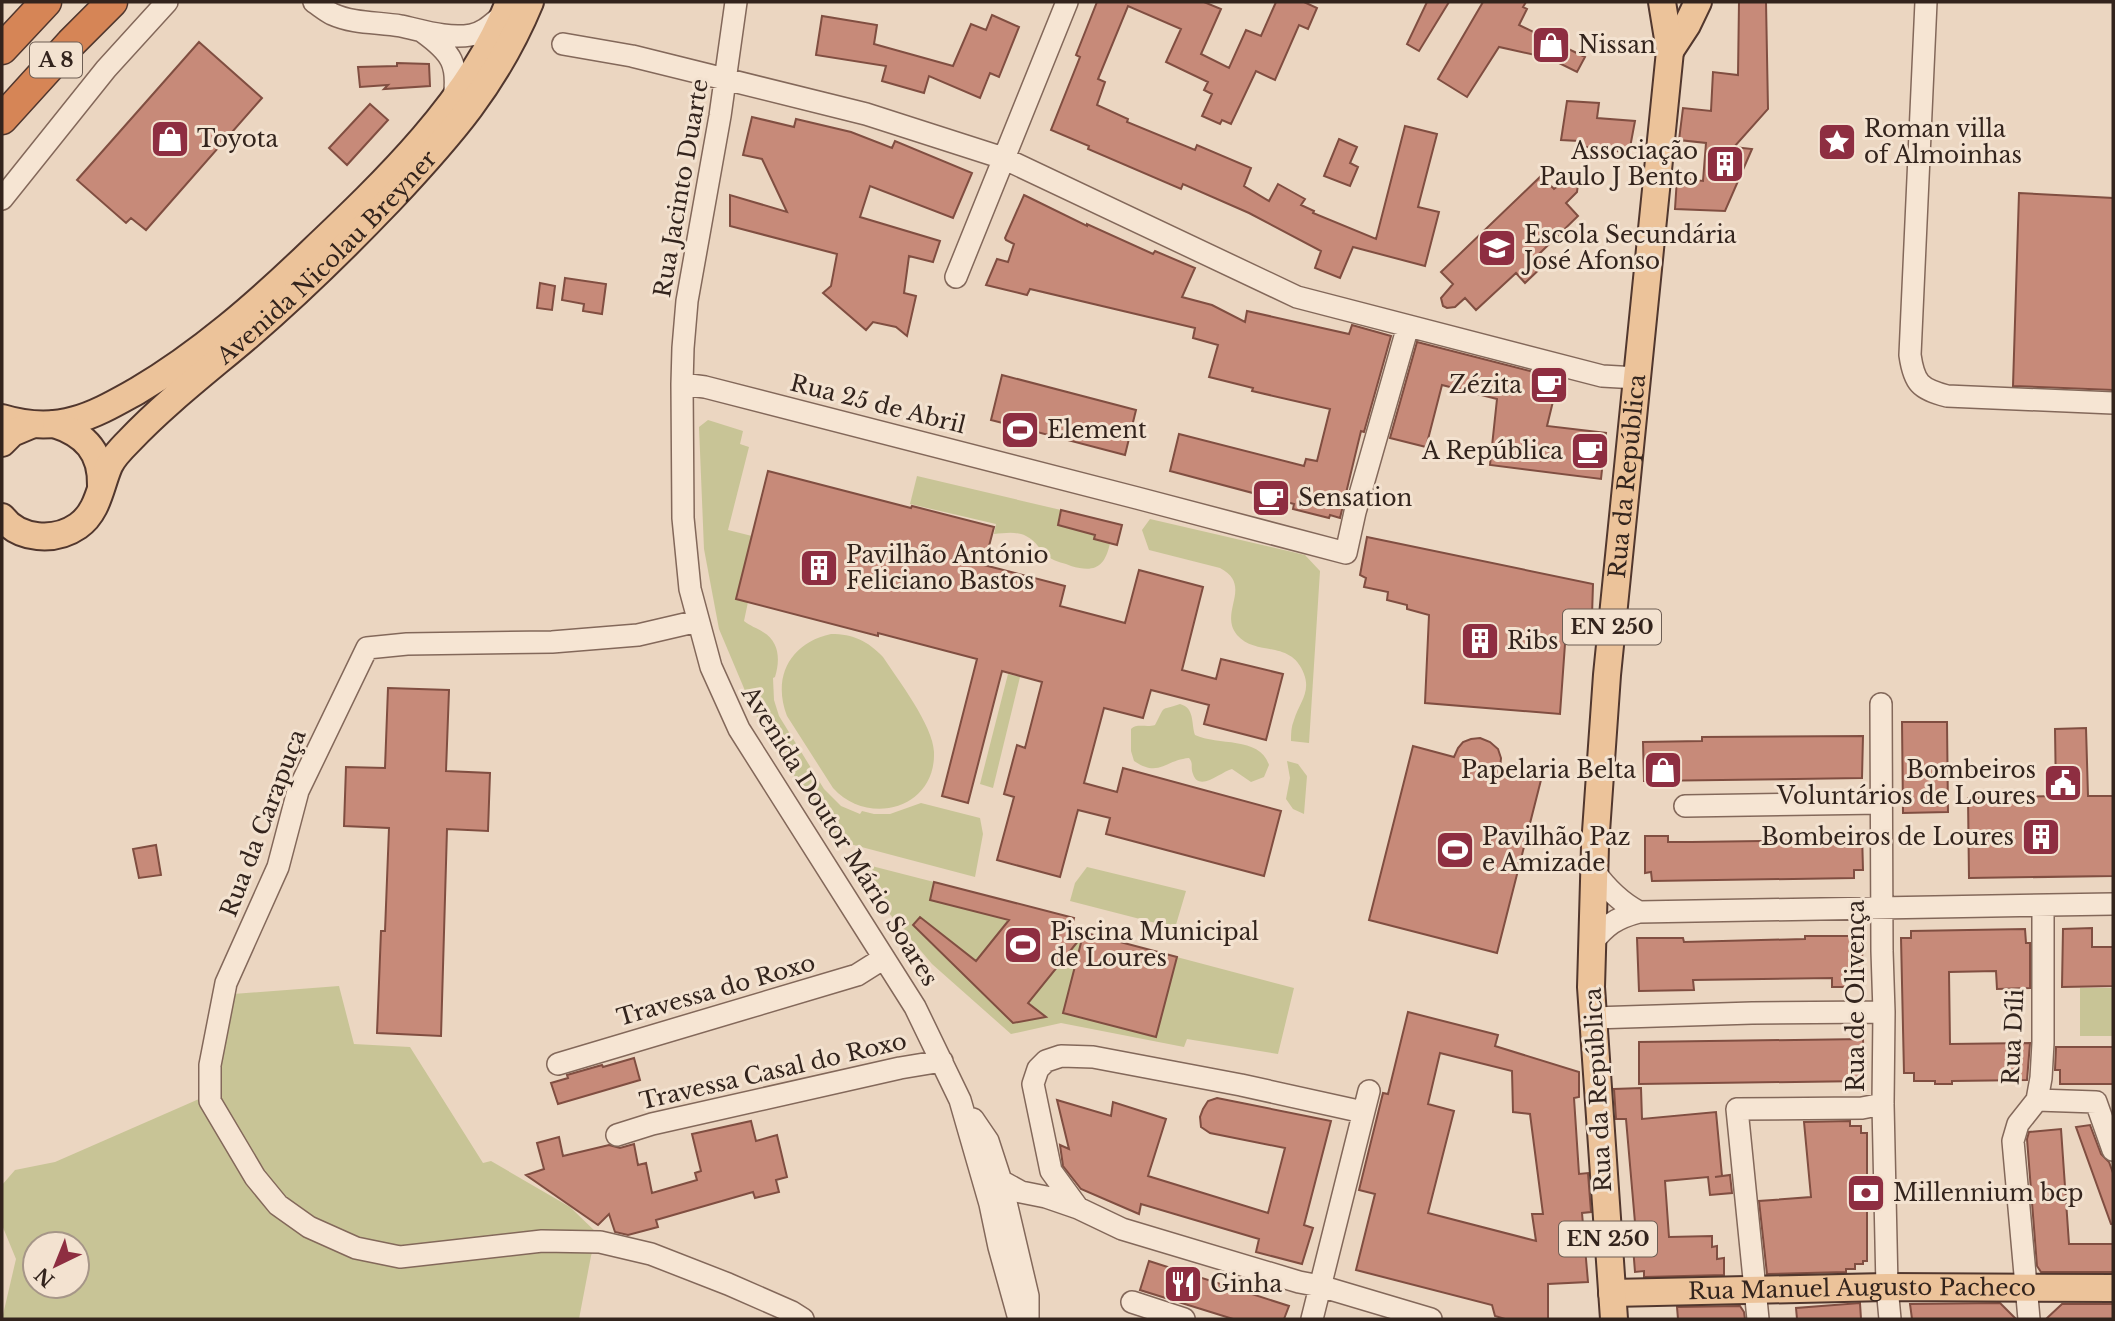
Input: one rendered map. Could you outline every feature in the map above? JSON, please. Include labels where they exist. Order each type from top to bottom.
[{"type":"highway","name":"A 8","points":[[2,49],[46,2]]},
{"type":"highway","name":"A 8","points":[[2,119],[112,2]]},
{"type":"main road","name":"Avenida Nicolau Breyner","points":[[2,517],[22,533],[42,537],[62,535],[80,526],[93,511],[110,464],[129,441],[167,404],[295,295],[437,150],[473,107],[498,68],[530,2]]},
{"type":"main road","name":"EN 250","points":[[1664,2],[1695,2]]},
{"type":"main road","name":"Rua da República","points":[[1614,1319],[1593,1018],[1591,944],[1607,675],[1670,51],[1664,2]]},
{"type":"main road","name":"Rua da República","points":[[1670,51],[1687,25],[1695,2]]},
{"type":"main road","name":"Avenida Nicolau Breyner","points":[[2,443],[12,433],[42,424],[74,421],[109,407],[204,347],[271,290],[352,214],[454,100],[482,58],[507,8]]},
{"type":"main road","name":"Avenida Nicolau Breyner","points":[[2,418],[72,430],[86,441],[96,456],[101,474],[100,492]]},
{"type":"main road","name":"Rua Manuel Augusto Pacheco","points":[[1612,1293],[1887,1287],[2113,1288]]},
{"type":"street","points":[[2,199],[106,69],[167,2]]},
{"type":"street","points":[[314,2],[332,14],[364,23],[463,36],[485,30],[507,8]]},
{"type":"street","name":"Rua Jacinto Duarte","points":[[682,384],[687,301],[726,79],[736,2]]},
{"type":"street","points":[[956,277],[1067,2]]},
{"type":"street","points":[[1926,2],[1910,355],[1912,372],[1917,382],[1927,391],[1947,396],[2113,403]]},
{"type":"street","points":[[423,32],[440,44],[452,60],[456,81],[454,100]]},
{"type":"street","points":[[563,44],[632,56],[866,114],[1003,158],[1297,297],[1602,376],[1637,378]]},
{"type":"street","name":"Rua 25 de Abril","points":[[682,384],[705,387],[1127,495],[1346,554],[1355,512],[1408,326]]},
{"type":"street","name":"Avenida Doutor Mário Soares","points":[[682,384],[683,518],[690,589],[711,667],[739,729],[915,1007],[942,1061],[960,1100],[1028,1296],[1028,1319]]},
{"type":"street","name":"Rua da Carapuça","points":[[698,621],[638,635],[552,642],[368,648],[298,791],[278,867],[226,983],[210,1065],[210,1101],[255,1177],[278,1205],[309,1227],[356,1248],[400,1257],[542,1241],[600,1242],[651,1254],[728,1283],[803,1319]]},
{"type":"street","name":"Rua de Olivença","points":[[1881,704],[1883,1104],[1890,1319]]},
{"type":"street","points":[[1685,806],[1882,803]]},
{"type":"street","points":[[1594,871],[1608,891],[1639,912]]},
{"type":"street","points":[[1591,944],[1602,929],[1620,917],[1639,912],[2113,904]]},
{"type":"street","name":"Rua Díli","points":[[2029,1319],[2012,1141],[2018,1124],[2037,1100],[2041,1078],[2043,906]]},
{"type":"street","name":"Travessa do Roxo","points":[[558,1064],[857,975],[884,958]]},
{"type":"street","points":[[1593,1018],[1884,1012]]},
{"type":"street","points":[[1078,1208],[1051,1171],[1032,1084],[1038,1069],[1046,1061],[1061,1056],[1093,1057],[1241,1085],[1363,1112]]},
{"type":"street","name":"Travessa Casal do Roxo","points":[[617,1135],[652,1124],[942,1061]]},
{"type":"street","points":[[1312,1319],[1369,1091]]},
{"type":"street","name":"Avenida Doutor Mário Soares","points":[[960,1100],[988,1141],[1001,1181],[1002,1221],[1019,1319]]},
{"type":"street","points":[[2037,1100],[2096,1102],[2113,1150]]},
{"type":"street","points":[[1758,1319],[1737,1109],[1862,1108],[1883,1104]]},
{"type":"street","points":[[1031,1194],[1051,1171]]},
{"type":"street","points":[[1001,1181],[1021,1192],[1078,1208],[1122,1229],[1431,1319]]},
{"type":"street","points":[[1002,1221],[1049,1204],[1078,1208]]},
{"type":"street","points":[[1132,1303],[1184,1319]]},
{"type":"shaded area","points":[[708,420],[743,431],[740,444],[749,447],[728,530],[752,536],[736,599],[748,602],[744,621],[769,636],[776,646],[777,671],[773,678],[774,700],[779,716],[824,789],[841,806],[860,814],[862,811],[890,814],[921,803],[980,818],[983,834],[975,877],[835,840],[754,712],[719,629],[704,549],[699,427]]},
{"type":"shaded area","points":[[917,476],[1061,510],[1058,525],[1082,531],[1087,516],[1099,519],[1094,539],[1110,543],[1108,551],[1102,563],[1093,568],[1055,561],[1022,534],[994,534],[996,524],[910,504]]},
{"type":"shaded area","points":[[1150,519],[1305,555],[1320,571],[1309,743],[1291,741],[1292,725],[1306,687],[1304,674],[1298,663],[1291,656],[1245,642],[1237,635],[1232,626],[1235,591],[1230,575],[1220,568],[1149,550],[1142,530]]},
{"type":"shaded area","points":[[831,634],[853,637],[877,651],[928,729],[934,752],[932,772],[924,787],[912,799],[897,806],[881,809],[864,807],[847,800],[833,788],[787,716],[782,688],[788,664],[805,645]]},
{"type":"shaded area","points":[[1008,674],[1020,677],[993,788],[980,784]]},
{"type":"shaded area","points":[[1180,704],[1190,712],[1195,735],[1248,746],[1264,756],[1269,765],[1264,777],[1251,782],[1232,769],[1200,782],[1193,774],[1189,758],[1156,768],[1134,761],[1131,729],[1136,726],[1155,725],[1164,709]]},
{"type":"shaded area","points":[[1287,761],[1298,764],[1307,776],[1304,814],[1293,809],[1286,799],[1290,778]]},
{"type":"shaded area","name":"Piscina Municipal de Loures","points":[[856,862],[1074,918],[1071,929],[1294,988],[1278,1054],[1187,1039],[1184,1047],[1061,1023],[1011,1034],[932,964],[888,912]]},
{"type":"shaded area","points":[[1087,867],[1186,891],[1175,928],[1070,901],[1075,883]]},
{"type":"shaded area","points":[[339,986],[354,1044],[410,1047],[483,1163],[491,1161],[570,1207],[598,1234],[579,1319],[2,1319],[16,1259],[2,1225],[2,1185],[15,1170],[55,1162],[215,1092],[233,994]]},
{"type":"shaded area","points":[[2080,988],[2113,988],[2113,1036],[2080,1036]]},
{"type":"building","points":[[1097,2],[1204,2],[1221,9],[1201,54],[1229,68],[1246,30],[1261,36],[1276,2],[1304,2],[1317,8],[1308,29],[1299,25],[1275,80],[1256,71],[1231,124],[1222,120],[1220,124],[1202,116],[1212,94],[1204,90],[1208,82],[1166,62],[1181,29],[1128,6],[1098,79],[1105,82],[1097,105],[1128,119],[1127,122],[1195,150],[1197,145],[1251,168],[1244,186],[1269,201],[1278,184],[1305,199],[1301,205],[1314,211],[1313,213],[1376,239],[1405,126],[1437,134],[1418,207],[1439,212],[1425,266],[1353,247],[1340,278],[1315,268],[1321,251],[1249,213],[1183,184],[1181,189],[1051,130],[1080,57],[1076,55]]},
{"type":"building","points":[[1427,2],[1449,2],[1419,51],[1407,44]]},
{"type":"building","points":[[1483,2],[1526,2],[1523,7],[1527,9],[1519,25],[1585,57],[1577,72],[1549,58],[1499,47],[1467,97],[1438,79]]},
{"type":"building","points":[[1739,2],[1766,2],[1768,109],[1734,147],[1752,149],[1725,211],[1675,209],[1677,178],[1703,181],[1706,143],[1679,140],[1683,108],[1711,111],[1713,72],[1738,75]]},
{"type":"building","points":[[992,15],[1019,27],[999,77],[990,73],[980,98],[929,76],[924,93],[882,81],[886,66],[816,55],[822,16],[877,25],[874,44],[953,66],[971,24],[986,30]]},
{"type":"building","name":"Toyota","points":[[199,42],[262,98],[146,230],[131,218],[126,223],[77,180]]},
{"type":"building","points":[[397,63],[429,64],[430,86],[384,89],[388,85],[360,87],[358,67],[397,66]]},
{"type":"building","points":[[1567,101],[1599,103],[1597,118],[1635,121],[1629,153],[1579,146],[1579,141],[1561,140]]},
{"type":"building","points":[[370,104],[388,120],[347,165],[329,148]]},
{"type":"building","points":[[752,117],[794,127],[796,119],[851,132],[892,148],[895,141],[972,173],[953,218],[870,186],[860,217],[940,241],[933,262],[909,256],[904,293],[916,296],[907,336],[896,327],[873,322],[866,330],[823,293],[831,286],[837,254],[730,226],[730,195],[787,212],[762,159],[743,155]]},
{"type":"building","points":[[1339,139],[1357,147],[1350,163],[1358,167],[1350,186],[1324,176]]},
{"type":"building","points":[[1541,176],[1554,189],[1568,178],[1578,184],[1577,192],[1566,203],[1578,216],[1539,254],[1547,262],[1525,283],[1516,273],[1476,310],[1465,298],[1455,307],[1443,306],[1441,298],[1453,284],[1441,272]]},
{"type":"building","points":[[2019,193],[2113,198],[2113,390],[2013,386]]},
{"type":"building","points":[[1024,195],[1087,226],[1153,254],[1155,251],[1195,268],[1182,297],[1212,305],[1245,322],[1247,311],[1349,334],[1352,325],[1391,336],[1364,432],[1361,431],[1340,518],[1293,509],[1294,504],[1170,471],[1179,434],[1304,466],[1306,459],[1317,461],[1330,409],[1252,391],[1253,388],[1209,377],[1218,345],[1193,338],[1195,328],[1030,289],[1027,295],[986,285],[997,259],[1008,262],[1014,244],[1005,238]]},
{"type":"building","points":[[565,278],[606,284],[602,314],[583,311],[584,304],[562,300]]},
{"type":"building","points":[[540,283],[555,286],[552,310],[537,308]]},
{"type":"building","points":[[1417,342],[1538,373],[1537,376],[1558,381],[1547,426],[1606,433],[1601,479],[1490,465],[1497,399],[1442,385],[1426,447],[1390,438]]},
{"type":"building","points":[[1002,375],[1136,410],[1125,455],[991,420]]},
{"type":"building","points":[[768,471],[994,527],[984,565],[1065,586],[1060,606],[1125,623],[1139,570],[1203,587],[1182,670],[1216,679],[1221,659],[1283,674],[1266,740],[1204,724],[1209,705],[1151,690],[1143,718],[1104,708],[1084,783],[1117,792],[1123,768],[1281,811],[1264,876],[1106,834],[1110,818],[1078,810],[1060,877],[997,860],[1014,797],[1004,794],[1017,745],[1025,748],[1042,682],[1002,671],[968,803],[942,796],[977,659],[736,599]]},
{"type":"building","points":[[1061,510],[1122,525],[1117,545],[1094,539],[1095,535],[1058,525]]},
{"type":"building","points":[[1367,537],[1593,584],[1592,616],[1567,616],[1560,714],[1425,703],[1429,615],[1387,600],[1388,592],[1364,587],[1366,578],[1360,575]]},
{"type":"building","points":[[388,688],[449,690],[446,771],[490,773],[488,831],[447,829],[441,1036],[377,1033],[389,828],[344,826],[346,767],[385,768]]},
{"type":"building","points":[[1902,722],[1947,722],[1948,812],[1903,813]]},
{"type":"building","name":"Bombeiros de Loures","points":[[2086,728],[2088,796],[2113,796],[2113,876],[1969,878],[1968,798],[2056,796],[2055,729]]},
{"type":"building","points":[[1863,736],[1862,778],[1644,781],[1643,742],[1702,741],[1702,737]]},
{"type":"building","name":"Pavilhão Paz e Amizade","points":[[1480,738],[1498,749],[1500,769],[1541,780],[1497,953],[1369,920],[1413,746],[1454,757],[1463,742]]},
{"type":"building","points":[[1835,833],[1862,833],[1863,870],[1854,870],[1854,878],[1652,881],[1651,872],[1645,873],[1645,836],[1668,836],[1668,842],[1835,840]]},
{"type":"building","points":[[156,845],[161,875],[139,878],[133,849]]},
{"type":"building","name":"Piscina Municipal de Loures","points":[[934,882],[1074,918],[1071,929],[1177,957],[1156,1037],[1063,1013],[1083,935],[1028,1003],[1046,1017],[1013,1023],[913,925],[920,917],[976,961],[1009,920],[930,900]]},
{"type":"building","points":[[2092,928],[2092,947],[2113,947],[2113,986],[2062,987],[2063,929]]},
{"type":"building","points":[[2025,929],[2026,943],[2030,943],[2030,988],[1997,989],[1996,971],[1949,972],[1950,1044],[2030,1043],[2027,1080],[1952,1081],[1952,1084],[1914,1081],[1914,1073],[1904,1073],[1901,938],[1911,938],[1911,931]]},
{"type":"building","points":[[1805,936],[1856,936],[1856,946],[1862,946],[1863,984],[1832,987],[1832,978],[1693,980],[1694,990],[1639,991],[1637,938],[1683,938],[1684,942],[1805,939]]},
{"type":"building","points":[[1408,1012],[1498,1035],[1495,1046],[1579,1072],[1579,1097],[1574,1098],[1579,1174],[1588,1173],[1591,1212],[1582,1213],[1588,1282],[1548,1284],[1548,1319],[1505,1319],[1495,1316],[1492,1305],[1356,1270],[1375,1194],[1359,1190],[1383,1093],[1388,1094]],"holes":[[[1440,1053],[1512,1071],[1513,1112],[1530,1114],[1543,1214],[1532,1214],[1536,1241],[1428,1213],[1454,1111],[1428,1104]]]},
{"type":"building","points":[[1863,1039],[1864,1081],[1639,1084],[1639,1042]]},
{"type":"building","points":[[2056,1047],[2113,1047],[2113,1084],[2060,1084],[2060,1070],[2055,1070]]},
{"type":"building","points":[[634,1058],[640,1080],[558,1104],[551,1083],[568,1078],[567,1075]]},
{"type":"building","points":[[1641,1088],[1642,1119],[1716,1112],[1722,1176],[1715,1177],[1730,1175],[1732,1193],[1710,1195],[1708,1177],[1665,1181],[1669,1237],[1712,1236],[1712,1247],[1717,1246],[1717,1259],[1724,1258],[1724,1275],[1644,1277],[1644,1271],[1635,1272],[1632,1234],[1636,1234],[1626,1119],[1616,1119],[1614,1089]]},
{"type":"building","points":[[1217,1098],[1331,1121],[1304,1225],[1313,1228],[1302,1264],[1256,1252],[1259,1239],[1141,1204],[1139,1214],[1081,1189],[1063,1166],[1060,1145],[1069,1149],[1057,1100],[1111,1116],[1113,1102],[1166,1119],[1148,1176],[1268,1213],[1285,1148],[1210,1133],[1201,1127],[1203,1109],[1208,1101]]},
{"type":"building","points":[[751,1121],[756,1141],[777,1135],[787,1177],[776,1180],[779,1192],[755,1198],[753,1192],[656,1220],[658,1227],[628,1235],[615,1232],[609,1214],[598,1225],[526,1175],[544,1169],[537,1143],[559,1137],[563,1156],[609,1145],[620,1148],[634,1144],[638,1165],[646,1163],[652,1193],[697,1180],[695,1173],[701,1171],[692,1134]]},
{"type":"building","points":[[1850,1121],[1850,1126],[1861,1126],[1861,1133],[1867,1133],[1867,1261],[1855,1264],[1855,1269],[1846,1269],[1846,1272],[1767,1274],[1759,1201],[1811,1197],[1804,1122]]},
{"type":"building","points":[[2090,1125],[2101,1154],[2109,1162],[2113,1173],[2113,1224],[2076,1127]]},
{"type":"building","points":[[2061,1129],[2069,1244],[2113,1244],[2113,1272],[2041,1272],[2037,1266],[2027,1139],[2029,1132]]},
{"type":"building","points":[[1149,1261],[1289,1306],[1284,1319],[1233,1319],[1140,1290]]},
{"type":"building","points":[[1860,1303],[1861,1319],[1797,1319],[1796,1308]]},
{"type":"building","points":[[2000,1303],[2016,1319],[1912,1319],[1910,1304]]},
{"type":"building","points":[[2062,1304],[2113,1304],[2113,1319],[2046,1319]]},
{"type":"building","points":[[1740,1306],[1745,1319],[1678,1319],[1677,1307]]},
{"type":"place","name":"Nissan","points":[[1551,45]]},
{"type":"place","name":"Toyota","points":[[170,139]]},
{"type":"place","name":"Roman villa of Almoinhas","points":[[1837,142]]},
{"type":"place","name":"Associação Paulo J Bento","points":[[1725,164]]},
{"type":"place","name":"Escola Secundária José Afonso","points":[[1497,248]]},
{"type":"place","name":"Zézita","points":[[1549,385]]},
{"type":"place","name":"Element","points":[[1020,430]]},
{"type":"place","name":"A República","points":[[1590,451]]},
{"type":"place","name":"Sensation","points":[[1271,498]]},
{"type":"place","name":"Pavilhão António Feliciano Bastos","points":[[819,568]]},
{"type":"place","name":"Ribs","points":[[1480,641]]},
{"type":"place","name":"Papelaria Belta","points":[[1663,770]]},
{"type":"place","name":"Bombeiros Voluntários de Loures","points":[[2063,783]]},
{"type":"place","name":"Bombeiros de Loures","points":[[2041,837]]},
{"type":"place","name":"Pavilhão Paz e Amizade","points":[[1455,850]]},
{"type":"place","name":"Piscina Municipal de Loures","points":[[1023,945]]},
{"type":"place","name":"Millennium bcp","points":[[1866,1193]]},
{"type":"place","name":"Ginha","points":[[1183,1284]]}]
